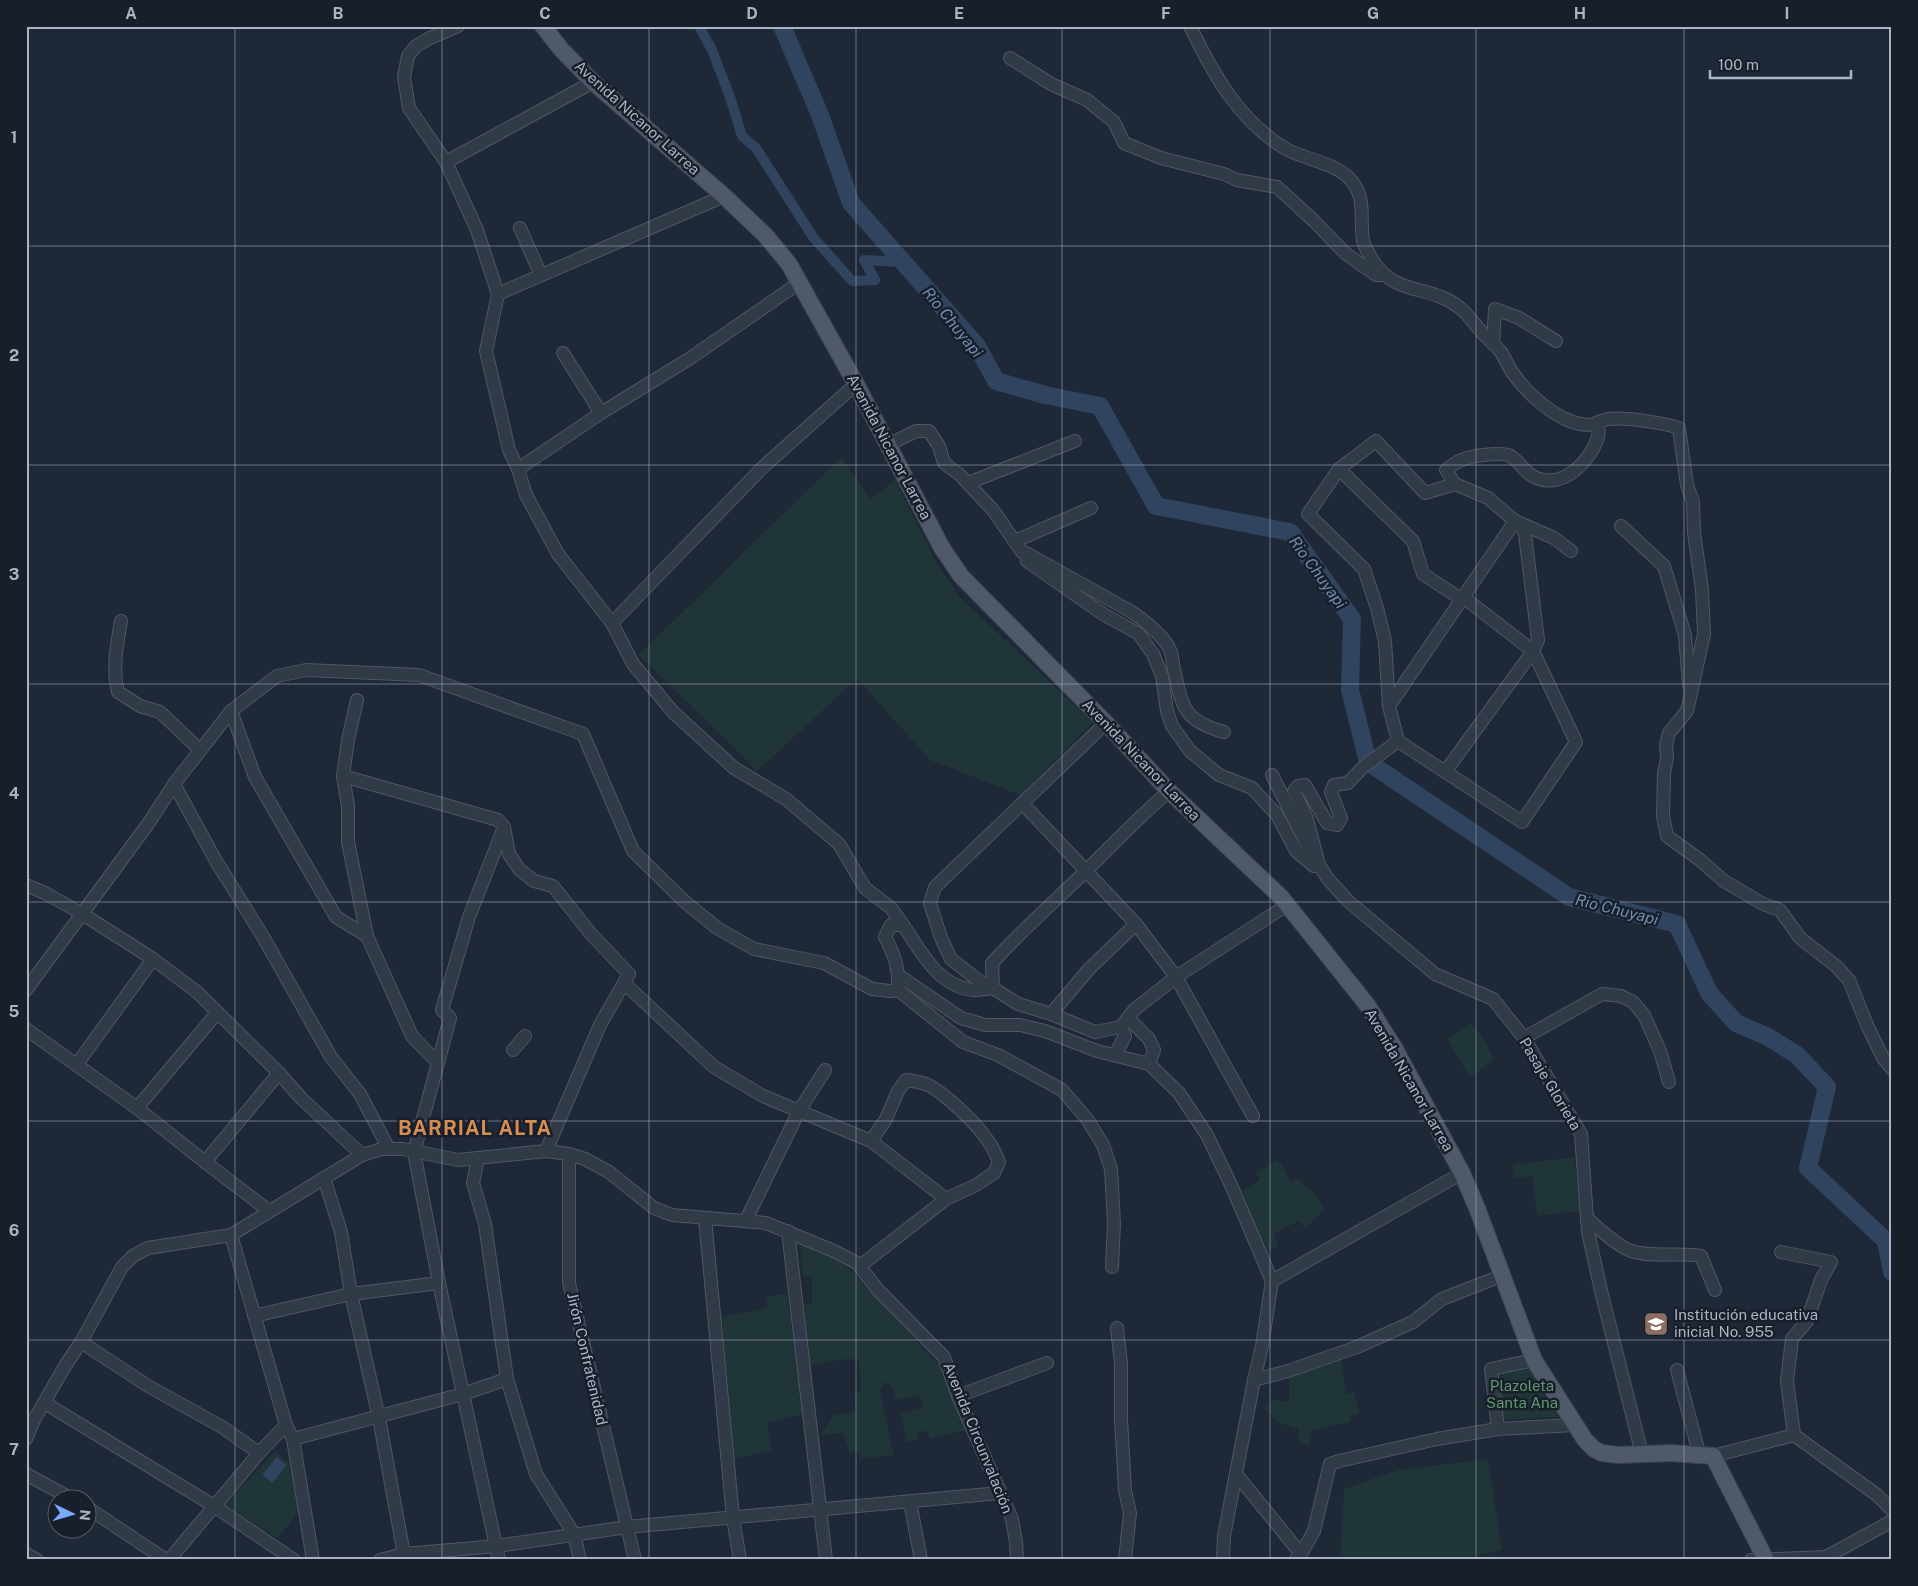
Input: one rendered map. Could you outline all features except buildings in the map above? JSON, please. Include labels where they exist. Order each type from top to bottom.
[{"type":"main road","name":"Avenida Nicanor Larrea","points":[[543,26],[560,48],[593,82],[724,196],[766,236],[789,264],[856,384],[942,548],[961,576],[1169,791],[1287,905],[1368,1006],[1395,1049],[1462,1173],[1534,1360],[1584,1440],[1602,1453],[1618,1455],[1671,1452],[1706,1455]]},
{"type":"main road","points":[[1706,1455],[1761,1559]]},
{"type":"street","points":[[458,26],[416,46],[408,56],[404,77],[409,108],[446,162],[477,230],[498,294],[486,351],[509,450],[518,469],[526,494],[558,554],[612,624],[633,664],[673,712],[734,768],[786,799],[839,844],[865,888],[891,908],[928,963],[948,982],[973,990],[992,988]]},
{"type":"street","points":[[1190,26],[1204,56],[1238,108],[1248,119],[1270,138],[1287,149],[1347,176],[1357,189],[1363,205],[1363,242],[1374,262],[1391,280],[1404,287],[1430,293],[1462,308],[1501,352],[1512,372],[1542,404],[1566,419],[1580,424],[1592,424],[1608,419],[1626,419],[1667,424],[1679,428],[1686,462],[1687,485],[1693,502],[1694,532],[1702,590],[1704,634],[1702,652],[1688,711],[1669,733],[1666,745],[1667,758],[1664,773],[1662,809],[1667,836],[1700,860],[1724,881],[1763,904],[1780,910],[1800,938],[1836,966],[1849,980],[1867,1025],[1883,1058],[1892,1069]]},
{"type":"street","points":[[1010,58],[1051,84],[1088,100],[1114,122],[1124,143],[1161,158],[1224,174],[1237,180],[1278,186],[1345,253],[1376,274],[1386,275]]},
{"type":"street","points":[[446,162],[593,82]]},
{"type":"street","points":[[498,294],[724,196]]},
{"type":"street","points":[[520,228],[540,275]]},
{"type":"street","points":[[518,469],[689,358],[799,283]]},
{"type":"street","points":[[1493,344],[1495,309],[1519,318],[1556,341]]},
{"type":"street","points":[[563,353],[602,413]]},
{"type":"street","points":[[612,624],[762,468],[856,384]]},
{"type":"street","points":[[1446,772],[1533,651],[1538,640],[1525,534],[1522,527],[1488,498],[1455,484],[1446,470],[1460,461],[1490,454],[1509,455],[1530,474],[1542,480],[1558,479],[1578,469],[1591,454],[1598,435],[1599,422]]},
{"type":"street","points":[[888,445],[916,431],[929,431],[939,446],[944,462],[993,510],[1022,552],[1024,559],[1103,614],[1139,634],[1153,654],[1162,676],[1167,710],[1172,726],[1190,751],[1219,775],[1252,788],[1277,815],[1296,851],[1314,866],[1319,866],[1307,819],[1294,791],[1298,786],[1305,785],[1327,823],[1337,825],[1342,818],[1332,792],[1334,786],[1348,783],[1362,767],[1398,741]]},
{"type":"street","points":[[968,484],[1075,441]]},
{"type":"street","points":[[1338,469],[1413,541],[1423,574],[1462,598],[1533,651],[1576,742],[1522,822],[1398,741],[1389,706],[1385,641],[1377,608],[1364,569],[1308,514],[1338,469],[1376,441],[1425,493],[1455,484]]},
{"type":"street","points":[[1015,541],[1091,508]]},
{"type":"street","points":[[1389,706],[1515,521]]},
{"type":"street","points":[[1515,521],[1554,538],[1571,551]]},
{"type":"street","points":[[1621,526],[1664,566],[1685,635],[1690,698]]},
{"type":"street","points":[[1022,552],[1142,618],[1164,640],[1171,652],[1182,705],[1195,721],[1209,728],[1224,732]]},
{"type":"street","points":[[121,621],[117,645],[115,680],[118,692],[140,706],[160,712],[200,750]]},
{"type":"street","points":[[26,990],[148,824],[174,784],[231,711],[277,676],[306,670],[419,675],[583,734],[633,851],[684,901],[717,928],[754,949],[824,964],[872,989],[898,990],[963,1042],[998,1055],[1062,1090],[1087,1119],[1103,1145],[1111,1169],[1114,1224],[1112,1267]]},
{"type":"street","points":[[357,700],[348,740],[343,776],[348,806],[348,842],[368,936],[412,1036],[438,1063]]},
{"type":"street","points":[[231,711],[255,777],[336,917],[368,936]]},
{"type":"street","points":[[1106,724],[935,887],[930,902],[940,938],[952,959],[979,981],[1018,1004],[1051,1014],[1095,1032],[1124,1023],[1134,1010],[1176,977],[1287,905]]},
{"type":"street","name":"Pasaje Glorieta","points":[[1272,775],[1302,838],[1328,879],[1341,894],[1435,974],[1493,999],[1524,1038],[1581,1134],[1588,1232],[1642,1454]]},
{"type":"street","points":[[343,776],[498,820],[504,827],[509,854],[519,869],[534,881],[553,886],[591,934],[629,974],[600,1025],[546,1151]]},
{"type":"street","points":[[174,784],[216,861],[262,934],[331,1057],[360,1094],[388,1149]]},
{"type":"street","points":[[992,988],[992,963],[1021,931],[1169,791]]},
{"type":"street","points":[[1023,804],[1136,924],[1176,977],[1253,1116]]},
{"type":"street","points":[[499,1560],[439,1283],[414,1152],[450,1018],[442,1010],[469,917],[504,827]]},
{"type":"street","points":[[26,885],[81,913],[153,959],[197,992],[279,1073],[302,1099],[362,1155]]},
{"type":"street","points":[[1051,1014],[1089,969],[1136,924]]},
{"type":"street","points":[[898,990],[896,958],[884,937],[891,925],[903,925]]},
{"type":"street","points":[[77,1064],[153,959]]},
{"type":"street","points":[[898,975],[961,1018],[985,1025],[1020,1025],[1045,1031],[1097,1051],[1149,1064],[1179,1094],[1207,1135],[1231,1185],[1272,1281],[1262,1346],[1224,1536],[1223,1560]]},
{"type":"street","points":[[624,983],[714,1067],[762,1096],[871,1141],[946,1199]]},
{"type":"street","points":[[1524,1038],[1602,994],[1621,996],[1633,1002],[1644,1015],[1657,1044],[1669,1082]]},
{"type":"street","points":[[138,1108],[218,1013]]},
{"type":"street","points":[[1115,1055],[1125,1036],[1124,1023]]},
{"type":"street","points":[[1124,1023],[1149,1039],[1154,1050],[1149,1064]]},
{"type":"street","points":[[26,1029],[138,1108],[269,1211]]},
{"type":"street","points":[[514,1050],[525,1036]]},
{"type":"street","points":[[746,1220],[799,1112],[825,1070]]},
{"type":"street","points":[[205,1162],[279,1073]]},
{"type":"street","points":[[860,1266],[946,1199],[976,1185],[994,1173],[999,1162],[989,1142],[978,1127],[940,1094],[923,1083],[906,1080],[898,1091],[886,1119],[871,1141]]},
{"type":"street","name":"Avenida Circunvalación","points":[[26,1439],[30,1418],[45,1402],[81,1342],[122,1267],[133,1256],[148,1248],[232,1235],[362,1155],[382,1149],[402,1149],[458,1160],[546,1151],[569,1154],[584,1159],[609,1172],[654,1208],[672,1215],[766,1223],[834,1251],[860,1266],[879,1292],[944,1357],[958,1396],[1012,1519],[1017,1560]]},
{"type":"street","name":"Jirón Confratenidad","points":[[569,1154],[569,1283],[635,1560]]},
{"type":"street","points":[[478,1158],[472,1184],[485,1224],[507,1379],[536,1474],[574,1534],[580,1560]]},
{"type":"street","points":[[1272,1281],[1462,1173]]},
{"type":"street","points":[[324,1178],[342,1232],[352,1294],[379,1418],[405,1557]]},
{"type":"street","points":[[705,1218],[733,1518],[740,1560]]},
{"type":"street","points":[[1587,1218],[1623,1247],[1632,1251],[1702,1256],[1716,1290]]},
{"type":"street","points":[[788,1231],[826,1560]]},
{"type":"street","points":[[232,1235],[286,1424],[293,1439],[313,1560]]},
{"type":"street","points":[[1781,1252],[1831,1262],[1821,1280],[1807,1321],[1792,1339],[1787,1381],[1794,1435],[1877,1495],[1892,1510]]},
{"type":"street","points":[[1254,1380],[1357,1348],[1413,1322],[1442,1299],[1501,1276]]},
{"type":"street","points":[[254,1316],[352,1294],[439,1283]]},
{"type":"street","points":[[1117,1328],[1121,1364],[1121,1419],[1125,1490],[1130,1513],[1125,1560]]},
{"type":"street","points":[[81,1342],[148,1386],[222,1427],[259,1452]]},
{"type":"street","points":[[1498,1429],[1492,1369],[1534,1360]]},
{"type":"street","points":[[958,1396],[1047,1363]]},
{"type":"street","points":[[1677,1370],[1706,1455],[1794,1435]]},
{"type":"street","points":[[293,1439],[379,1418],[464,1394],[507,1379]]},
{"type":"street","points":[[45,1402],[214,1506],[294,1560]]},
{"type":"street","points":[[98,1514],[168,1560],[259,1452],[286,1424]]},
{"type":"street","points":[[1236,1474],[1298,1557],[1314,1531],[1330,1464],[1339,1460],[1438,1439],[1498,1429],[1574,1425]]},
{"type":"street","points":[[26,1474],[52,1488]]},
{"type":"street","points":[[380,1560],[497,1546],[626,1527],[1000,1494]]},
{"type":"street","points":[[910,1502],[921,1560]]},
{"type":"street","points":[[1761,1559],[1826,1556],[1892,1521]]},
{"type":"street","points":[[26,1554],[37,1560]]},
{"type":"green space","points":[[841,457],[871,499],[895,480],[936,562],[959,596],[1093,723],[1020,795],[930,760],[857,679],[757,771],[639,655]]},
{"type":"green space","points":[[1471,1023],[1487,1044],[1493,1060],[1470,1078],[1448,1039]]},
{"type":"green space","points":[[1574,1157],[1580,1211],[1537,1216],[1532,1176],[1514,1178],[1513,1165]]},
{"type":"green space","points":[[1278,1159],[1291,1182],[1298,1179],[1318,1197],[1325,1210],[1305,1228],[1299,1221],[1274,1233],[1278,1246],[1268,1251],[1267,1262],[1252,1228],[1243,1190],[1260,1180],[1256,1173]]},
{"type":"green space","points":[[800,1242],[829,1253],[852,1271],[939,1365],[967,1430],[930,1439],[927,1431],[918,1432],[918,1440],[906,1442],[901,1413],[924,1408],[920,1396],[895,1400],[893,1389],[885,1381],[880,1391],[894,1455],[859,1459],[858,1451],[849,1452],[843,1433],[821,1435],[833,1415],[856,1412],[854,1392],[861,1391],[859,1360],[846,1359],[810,1365],[804,1304],[812,1304],[812,1277],[803,1276]]},
{"type":"green space","points":[[787,1293],[803,1414],[767,1423],[771,1451],[732,1459],[722,1317],[767,1308],[766,1297]]},
{"type":"green space","points":[[1341,1360],[1346,1394],[1354,1392],[1359,1413],[1350,1416],[1350,1422],[1311,1430],[1310,1444],[1300,1444],[1298,1429],[1279,1423],[1264,1409],[1273,1400],[1289,1402],[1289,1376]]},
{"type":"green space","name":"Plazoleta Santa Ana","points":[[1532,1367],[1561,1417],[1502,1420],[1496,1373]]},
{"type":"green space","points":[[275,1452],[290,1463],[300,1510],[278,1538],[224,1505]]},
{"type":"green space","points":[[1488,1459],[1502,1550],[1458,1560],[1340,1560],[1344,1489],[1399,1470]]},
{"type":"water","points":[[277,1457],[287,1465],[272,1483],[262,1475]]},
{"type":"waterway","points":[[699,26],[712,50],[730,97],[742,136],[756,148],[813,237],[852,281],[875,280],[864,260],[903,262]]},
{"type":"waterway","name":"Rio Chuyapi","points":[[782,26],[820,115],[851,203],[977,346],[996,381],[1045,395],[1100,406],[1156,506],[1290,532],[1352,619],[1350,690],[1368,762],[1569,897],[1677,924],[1709,993],[1736,1023],[1768,1037],[1797,1055],[1827,1087],[1808,1168],[1886,1241],[1892,1272]]},
{"type":"place","name":"Institución educativa inicial No. 955","points":[[1656,1324]]},
{"type":"district","name":"BARRIAL ALTA","points":[[475,1128]]}]
